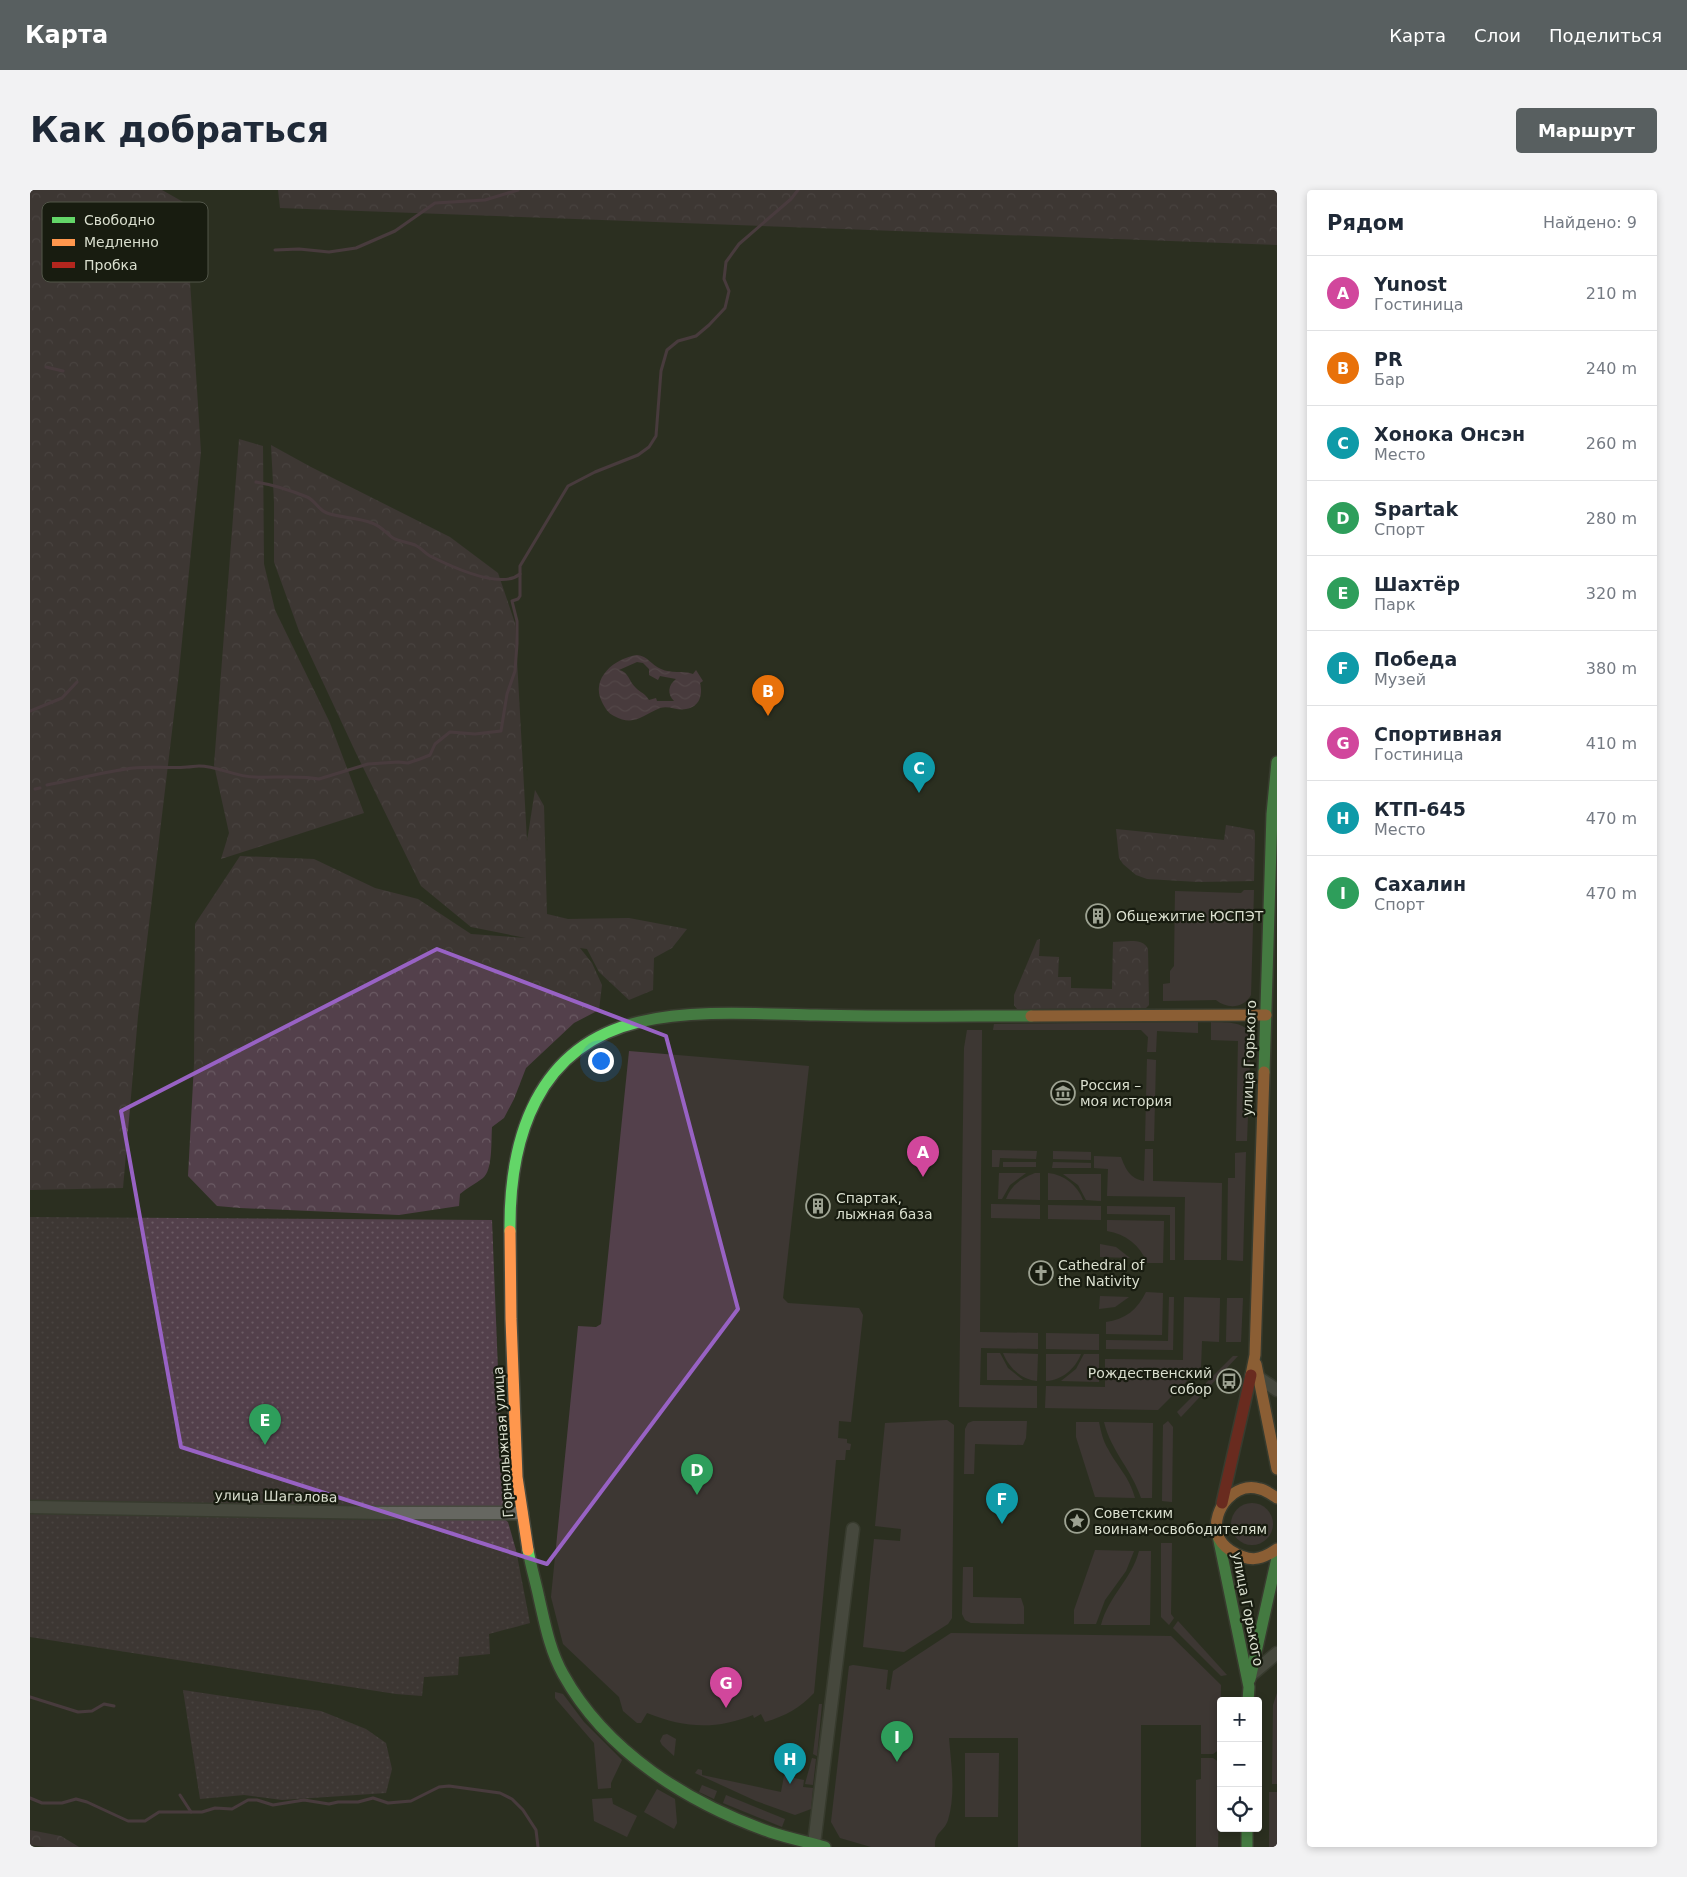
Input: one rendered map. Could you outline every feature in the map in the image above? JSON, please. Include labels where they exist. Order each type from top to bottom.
[{"type":"street","name":"улица Горького","points":[[1250,1681],[1216,1524],[1255,1355],[1272,819],[1277,762]]},
{"type":"street","name":"Горнолыжная улица","points":[[819,1846],[771,1832],[740,1820],[674,1787],[628,1752],[606,1731],[582,1702],[563,1674],[550,1644],[529,1554],[518,1477],[513,1387],[510,1209],[514,1162],[520,1136],[542,1087],[562,1064],[587,1044],[623,1027],[653,1019],[742,1015],[1266,1015]]},
{"type":"street","name":"улица Горького","points":[[1255,1355],[1277,1469]]},
{"type":"street","points":[[1259,1378],[1277,1390]]},
{"type":"street","points":[[1222,1503],[1230,1495],[1250,1487],[1266,1490],[1277,1498]]},
{"type":"street","name":"улица Шагалова","points":[[30,1507],[386,1514],[522,1513]]},
{"type":"street","points":[[819,1846],[853,1528]]},
{"type":"street","points":[[1218,1536],[1224,1547],[1246,1559],[1258,1559],[1270,1554],[1277,1548]]},
{"type":"street","name":"улица Горького","points":[[1248,1697],[1250,1681],[1277,1558]]},
{"type":"street","points":[[1250,1681],[1277,1653]]},
{"type":"street","points":[[1247,1832],[1247,1847]]},
{"type":"highlighted area","points":[[437,949],[666,1036],[738,1309],[547,1564],[181,1447],[121,1111]]},
{"type":"green space","points":[[30,190],[162,190],[183,202],[42,202],[42,282],[190,282],[201,452],[178,681],[138,1016],[123,1188],[30,1190]]},
{"type":"green space","points":[[278,190],[1277,190],[1277,245],[280,208]]},
{"type":"green space","points":[[239,439],[263,446],[264,564],[275,610],[330,723],[364,813],[221,859],[229,833],[214,765]]},
{"type":"green space","points":[[271,445],[450,537],[498,573],[515,623],[527,841],[535,790],[544,806],[547,914],[568,919],[629,918],[687,929],[672,948],[654,958],[653,990],[629,1000],[599,972],[587,949],[580,948],[592,963],[602,985],[599,1010],[574,1023],[526,1068],[514,1099],[504,1118],[492,1127],[490,1162],[486,1174],[460,1194],[459,1206],[399,1215],[217,1206],[188,1176],[194,1064],[195,924],[240,856],[314,859],[375,888],[418,899],[471,934],[526,938],[471,927],[421,886],[299,631],[274,562],[274,502]]},
{"type":"green space","points":[[1226,825],[1254,830],[1254,881],[1198,882],[1147,879],[1136,875],[1119,858],[1116,829],[1224,840]]},
{"type":"green space","points":[[1244,890],[1254,890],[1251,995],[1248,1000],[1235,1006],[1225,1005],[1216,1000],[1163,1001],[1163,984],[1170,983],[1170,971],[1174,966],[1175,891],[1241,893]]},
{"type":"green space","points":[[1040,939],[1039,956],[1059,957],[1058,977],[1071,977],[1071,988],[1112,989],[1113,942],[1133,941],[1146,945],[1148,949],[1149,1005],[1146,1008],[1017,1009],[1014,1005],[1014,995],[1037,940]]},
{"type":"green space","points":[[1198,1022],[1198,1033],[1157,1031],[1156,1052],[1147,1052],[1148,1037],[1141,1030],[993,1030],[994,1024]]},
{"type":"green space","points":[[1211,1022],[1238,1024],[1251,1034],[1247,1141],[1236,1141],[1238,1041],[1211,1040]]},
{"type":"green space","points":[[967,1030],[982,1030],[980,1332],[1038,1333],[1038,1349],[981,1348],[980,1385],[1037,1386],[1037,1408],[959,1407],[964,1048]]},
{"type":"green space","points":[[629,1051],[809,1066],[783,1298],[788,1303],[859,1308],[863,1315],[851,1422],[839,1421],[838,1438],[847,1439],[847,1443],[851,1444],[850,1450],[846,1450],[845,1460],[836,1460],[814,1693],[792,1711],[765,1722],[761,1714],[754,1718],[753,1715],[726,1723],[700,1725],[674,1722],[647,1713],[641,1723],[637,1723],[623,1711],[619,1697],[563,1644],[551,1597],[578,1326],[596,1327],[601,1324]]},
{"type":"green space","points":[[1147,1059],[1156,1060],[1154,1141],[1145,1141]]},
{"type":"green space","points":[[1145,1149],[1153,1149],[1153,1181],[1222,1183],[1221,1260],[1184,1260],[1185,1197],[1107,1196],[1108,1169],[1094,1168],[1094,1156],[1121,1157],[1126,1169],[1135,1178],[1144,1181]]},
{"type":"green space","points":[[992,1150],[1037,1151],[1036,1159],[1000,1158],[999,1167],[992,1167]]},
{"type":"green space","points":[[1053,1151],[1091,1152],[1091,1160],[1053,1159]]},
{"type":"green space","points":[[1246,1152],[1243,1261],[1227,1260],[1228,1178],[1235,1178],[1235,1153]]},
{"type":"green space","points":[[1003,1162],[1036,1162],[1036,1167],[1003,1167]]},
{"type":"green space","points":[[1053,1162],[1091,1163],[1091,1168],[1052,1168]]},
{"type":"green space","points":[[999,1173],[1026,1173],[1010,1185],[1002,1199],[998,1199]]},
{"type":"green space","points":[[1035,1173],[1040,1173],[1040,1200],[1006,1199],[1018,1183]]},
{"type":"green space","points":[[1048,1173],[1065,1178],[1074,1185],[1083,1200],[1048,1200]]},
{"type":"green space","points":[[1063,1174],[1101,1174],[1101,1201],[1086,1200],[1078,1185]]},
{"type":"green space","points":[[991,1204],[1040,1205],[1040,1219],[991,1218]]},
{"type":"green space","points":[[1048,1205],[1101,1206],[1101,1220],[1048,1219]]},
{"type":"green space","points":[[1107,1206],[1175,1207],[1175,1260],[1170,1260],[1170,1215],[1107,1214]]},
{"type":"green space","points":[[30,1217],[492,1220],[504,1519],[508,1522],[516,1550],[530,1623],[489,1634],[490,1654],[459,1657],[458,1675],[424,1677],[422,1696],[396,1694],[30,1637]]},
{"type":"green space","points":[[1107,1220],[1164,1221],[1163,1263],[1147,1263],[1132,1241],[1114,1232],[1107,1231]]},
{"type":"green space","points":[[1100,1244],[1116,1247],[1130,1258],[1100,1257]]},
{"type":"green space","points":[[1146,1292],[1163,1293],[1162,1335],[1106,1334],[1106,1322],[1119,1319],[1130,1313],[1139,1304]]},
{"type":"green space","points":[[1100,1296],[1129,1297],[1115,1307],[1099,1309]]},
{"type":"green space","points":[[1169,1297],[1174,1297],[1173,1350],[1106,1349],[1106,1340],[1168,1341]]},
{"type":"green space","points":[[1184,1297],[1220,1298],[1219,1342],[1202,1341],[1201,1367],[1158,1410],[1045,1408],[1046,1386],[1105,1387],[1105,1359],[1183,1360]]},
{"type":"green space","points":[[1227,1298],[1243,1298],[1241,1342],[1226,1342]]},
{"type":"green space","points":[[1046,1333],[1099,1334],[1099,1350],[1046,1349]]},
{"type":"green space","points":[[987,1353],[1000,1353],[1008,1368],[1023,1380],[987,1380]]},
{"type":"green space","points":[[1003,1353],[1038,1354],[1037,1381],[1026,1378],[1016,1372]]},
{"type":"green space","points":[[1046,1354],[1081,1354],[1072,1369],[1067,1373],[1046,1381]]},
{"type":"green space","points":[[1084,1354],[1099,1354],[1099,1382],[1061,1381],[1076,1369]]},
{"type":"green space","points":[[1233,1356],[1238,1356],[1181,1417],[1177,1412]]},
{"type":"green space","points":[[947,1420],[954,1425],[952,1618],[948,1624],[904,1652],[863,1647],[874,1539],[900,1541],[901,1529],[875,1526],[885,1423]]},
{"type":"green space","points":[[973,1421],[1027,1421],[1026,1438],[1023,1445],[975,1444],[974,1474],[964,1474],[965,1429],[968,1423]]},
{"type":"green space","points":[[1168,1421],[1173,1427],[1172,1502],[1162,1501],[1163,1425]]},
{"type":"green space","points":[[1076,1422],[1099,1422],[1105,1443],[1133,1490],[1135,1498],[1095,1497],[1076,1437]]},
{"type":"green space","points":[[1104,1422],[1153,1423],[1152,1498],[1141,1498],[1132,1478],[1111,1442]]},
{"type":"green space","points":[[1252,1503],[1267,1509],[1273,1524],[1267,1539],[1252,1545],[1237,1539],[1231,1524],[1237,1509]]},
{"type":"green space","points":[[1161,1543],[1172,1543],[1171,1614],[1174,1618],[1169,1625],[1161,1617]]},
{"type":"green space","points":[[1095,1550],[1134,1551],[1126,1571],[1105,1600],[1096,1624],[1074,1624],[1074,1610]]},
{"type":"green space","points":[[1139,1551],[1151,1551],[1150,1625],[1101,1625],[1109,1605],[1136,1561]]},
{"type":"green space","points":[[963,1567],[973,1567],[973,1597],[1021,1598],[1024,1607],[1024,1624],[971,1623],[965,1620],[962,1614]]},
{"type":"green space","points":[[1178,1621],[1227,1675],[1221,1676],[1173,1628]]},
{"type":"green space","points":[[951,1633],[1171,1636],[1221,1685],[1221,1697],[1217,1697],[1217,1751],[1213,1754],[1201,1754],[1201,1725],[1141,1725],[1141,1847],[1018,1847],[1018,1738],[949,1738],[952,1799],[948,1820],[936,1838],[935,1847],[871,1847],[840,1838],[831,1822],[849,1666],[888,1670],[886,1689],[890,1690],[893,1671]]},
{"type":"green space","points":[[183,1690],[321,1711],[366,1729],[386,1743],[392,1769],[386,1793],[282,1800],[244,1795],[200,1799]]},
{"type":"green space","points":[[555,1692],[563,1694],[584,1722],[622,1760],[611,1783],[611,1788],[598,1789],[594,1743],[555,1698]]},
{"type":"green space","points":[[1277,1693],[1277,1784],[1272,1784],[1273,1705]]},
{"type":"green space","points":[[819,1704],[822,1704],[817,1756],[813,1754]]},
{"type":"green space","points":[[667,1734],[676,1739],[674,1756],[660,1741],[663,1735]]},
{"type":"green space","points":[[965,1753],[999,1753],[998,1817],[965,1817]]},
{"type":"green space","points":[[812,1758],[816,1759],[813,1785],[805,1784]]},
{"type":"green space","points":[[1201,1758],[1213,1758],[1217,1761],[1218,1847],[1196,1847],[1196,1780],[1201,1779]]},
{"type":"green space","points":[[698,1769],[702,1770],[702,1775],[781,1792],[784,1776],[804,1780],[803,1787],[813,1788],[811,1809],[795,1815],[756,1801],[695,1773]]},
{"type":"green space","points":[[702,1785],[717,1791],[714,1799],[699,1792]]},
{"type":"green space","points":[[657,1789],[675,1799],[677,1823],[674,1829],[644,1812]]},
{"type":"green space","points":[[1269,1792],[1277,1792],[1277,1847],[1269,1847]]},
{"type":"green space","points":[[726,1795],[785,1819],[782,1827],[723,1803]]},
{"type":"green space","points":[[612,1798],[613,1804],[637,1816],[627,1837],[594,1821],[592,1799]]},
{"type":"green space","points":[[30,1830],[61,1836],[79,1847],[30,1845]]},
{"type":"water","points":[[641,656],[658,667],[669,671],[693,674],[696,670],[703,681],[700,683],[701,696],[695,706],[686,709],[660,708],[633,720],[621,719],[612,715],[602,702],[599,685],[602,677],[613,665],[629,657]],"holes":[[[637,662],[643,663],[649,669],[649,675],[658,680],[660,676],[676,679],[671,684],[669,690],[674,701],[657,701],[656,698],[649,700],[634,686],[627,675],[619,670]]]},
{"type":"waterway","points":[[275,250],[299,249],[329,252],[356,248],[395,231],[435,203],[485,200],[518,190]]},
{"type":"waterway","points":[[47,785],[106,772],[149,767],[206,766],[248,777],[304,777],[319,779],[368,764],[408,763],[420,759],[430,755],[435,744],[450,732],[475,734],[501,731],[507,694],[515,671],[517,621],[512,601],[520,596],[520,566],[568,486],[595,472],[638,455],[649,447],[656,436],[661,371],[667,350],[678,341],[696,336],[725,308],[729,291],[724,279],[726,262],[739,244],[791,199],[798,190]]},
{"type":"waterway","points":[[46,367],[63,371]]},
{"type":"waterway","points":[[256,482],[282,488],[307,497],[327,513],[375,524],[393,538],[415,545],[430,556],[475,575],[501,579],[511,578],[520,574]]},
{"type":"waterway","points":[[30,711],[62,698],[77,682]]},
{"type":"waterway","points":[[35,789],[40,788]]},
{"type":"waterway","points":[[30,1697],[78,1712],[92,1711],[104,1704],[114,1706]]},
{"type":"waterway","points":[[30,1798],[42,1803],[62,1803],[76,1799],[87,1802],[128,1821],[145,1821],[159,1812],[202,1812],[215,1808],[232,1809],[248,1800],[257,1800],[273,1805],[304,1800],[329,1804],[358,1802],[373,1798],[388,1803],[411,1801],[439,1787],[449,1786],[500,1793],[512,1799],[523,1810],[536,1830],[538,1847]]},
{"type":"waterway","points":[[180,1795],[191,1812]]},
{"type":"traffic: fast","points":[[1264,1072],[1272,814],[1277,762]]},
{"type":"traffic: fast","points":[[510,1231],[511,1196],[515,1162],[523,1130],[536,1101],[553,1074],[576,1052],[604,1034],[639,1022],[682,1015],[704,1014],[1031,1016]]},
{"type":"traffic: fast","points":[[1218,1536],[1249,1687],[1248,1697]]},
{"type":"traffic: fast","points":[[528,1550],[551,1647],[563,1674],[581,1702],[602,1728],[626,1751],[652,1771],[680,1790],[709,1806],[770,1832],[825,1847]]},
{"type":"traffic: fast","points":[[1250,1679],[1277,1558]]},
{"type":"traffic: fast","points":[[1247,1832],[1247,1847]]},
{"type":"traffic: slow","points":[[1031,1016],[1266,1015]]},
{"type":"traffic: slow","points":[[1251,1375],[1255,1355],[1264,1072]]},
{"type":"traffic: slow","points":[[510,1231],[511,1319],[517,1477],[528,1550]]},
{"type":"traffic: slow","points":[[1256,1364],[1277,1469]]},
{"type":"traffic: slow","points":[[1277,1498],[1267,1491],[1251,1488],[1242,1489],[1227,1499],[1218,1515],[1216,1524],[1217,1533],[1221,1541],[1237,1555],[1254,1559],[1265,1556],[1277,1549]]},
{"type":"traffic: jam","points":[[1222,1503],[1251,1375]]},
{"type":"place","name":"PR","points":[[768,716]]},
{"type":"place","name":"Хонока Онсэн","points":[[919,793]]},
{"type":"place","name":"Общежитие ЮСПЭТ","points":[[1098,916]]},
{"type":"place","name":"Россия – моя история","points":[[1063,1093]]},
{"type":"place","name":"Yunost","points":[[923,1177]]},
{"type":"place","name":"Спартак, лыжная база","points":[[818,1206]]},
{"type":"place","name":"Cathedral of the Nativity","points":[[1041,1273]]},
{"type":"place","name":"Рождественский собор","points":[[1229,1381]]},
{"type":"place","name":"Шахтёр","points":[[265,1445]]},
{"type":"place","name":"Spartak","points":[[697,1495]]},
{"type":"place","name":"Советским воинам-освободителям","points":[[1077,1521]]},
{"type":"place","name":"Победа","points":[[1002,1524]]},
{"type":"place","name":"Спортивная","points":[[726,1708]]},
{"type":"place","name":"Сахалин","points":[[897,1762]]},
{"type":"place","name":"КТП-645","points":[[790,1784]]}]
